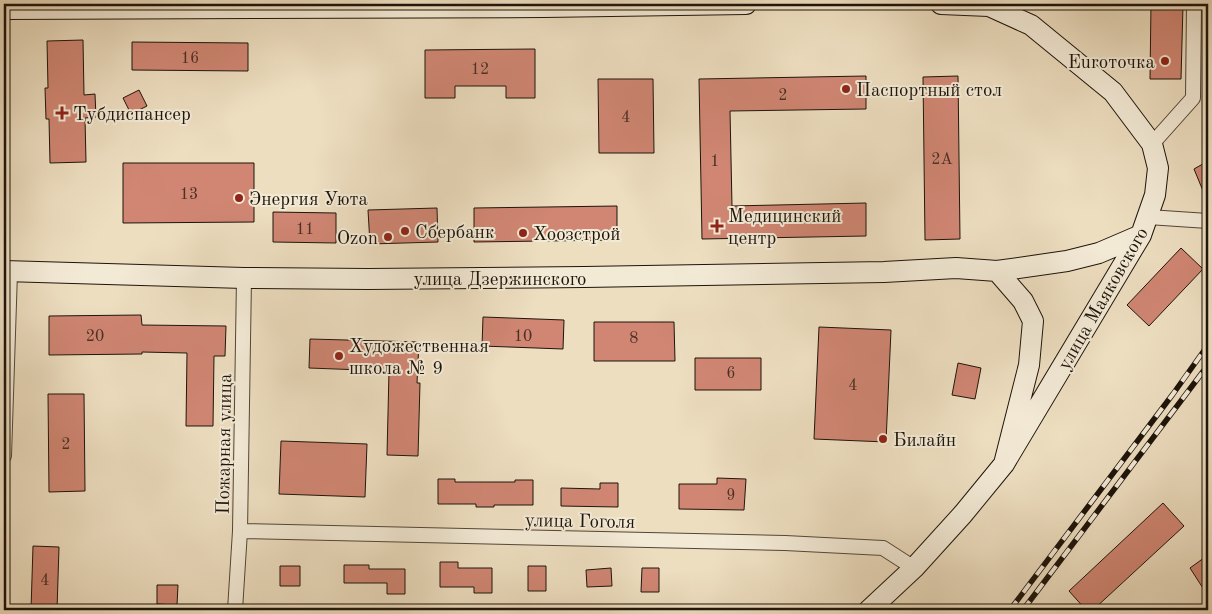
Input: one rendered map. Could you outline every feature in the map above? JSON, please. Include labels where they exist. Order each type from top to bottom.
[{"type":"main road","points":[[4,9],[42,6],[544,7],[746,4]]},
{"type":"main road","name":"улица Маяковского","points":[[869,610],[914,568],[963,514],[1004,464],[1144,226],[1155,195],[1158,168],[1152,144],[1113,92],[1030,25],[989,6],[941,4]]},
{"type":"main road","name":"улица Дзержинского","points":[[7,271],[244,278],[584,277],[884,272],[956,268],[997,271],[1067,261],[1091,255],[1144,226]]},
{"type":"main road","points":[[997,271],[1023,301],[1033,321],[1029,365],[1004,464]]},
{"type":"street","points":[[1152,144],[1193,98],[1194,4]]},
{"type":"street","points":[[1144,226],[1208,221]]},
{"type":"street","points":[[4,456],[7,271]]},
{"type":"street","name":"Пожарная улица","points":[[234,610],[240,531],[244,278]]},
{"type":"street","name":"улица Гоголя","points":[[240,531],[785,543],[883,548],[914,568]]},
{"type":"building","points":[[1151,4],[1183,5],[1181,79],[1150,79]]},
{"type":"building","points":[[83,40],[84,95],[95,94],[96,117],[85,118],[86,162],[50,163],[49,119],[46,119],[45,88],[48,88],[47,41]]},
{"type":"building","points":[[132,42],[248,43],[248,71],[132,70]]},
{"type":"building","points":[[535,49],[535,98],[506,98],[506,86],[455,86],[455,98],[425,98],[425,50]]},
{"type":"building","points":[[866,76],[866,109],[730,111],[732,206],[866,203],[866,236],[702,239],[699,79]]},
{"type":"building","points":[[958,76],[960,239],[925,240],[923,77]]},
{"type":"building","points":[[598,79],[653,79],[654,153],[599,153]]},
{"type":"building","points":[[139,90],[147,106],[131,114],[123,98]]},
{"type":"building","points":[[1208,161],[1208,203],[1194,169]]},
{"type":"building","points":[[123,163],[254,163],[254,222],[123,223]]},
{"type":"building","points":[[617,206],[617,240],[474,242],[474,208]]},
{"type":"building","points":[[437,208],[438,242],[370,244],[368,210]]},
{"type":"building","points":[[273,212],[336,213],[336,243],[273,242]]},
{"type":"building","points":[[1181,248],[1203,269],[1149,326],[1127,305]]},
{"type":"building","points":[[141,315],[142,325],[226,326],[225,356],[214,356],[213,426],[186,426],[187,353],[142,352],[142,354],[49,355],[49,316]]},
{"type":"building","points":[[483,317],[564,320],[563,349],[482,346]]},
{"type":"building","points":[[594,322],[674,322],[675,361],[594,361]]},
{"type":"building","points":[[819,327],[891,330],[886,442],[814,439]]},
{"type":"building","points":[[310,339],[419,342],[417,383],[420,383],[418,456],[387,455],[389,371],[309,368]]},
{"type":"building","points":[[695,358],[761,358],[761,390],[695,390]]},
{"type":"building","points":[[958,363],[981,368],[975,399],[952,395]]},
{"type":"building","points":[[48,394],[84,394],[85,491],[49,492]]},
{"type":"building","points":[[281,441],[367,444],[365,497],[279,494]]},
{"type":"building","points":[[717,478],[746,479],[744,510],[679,509],[679,484],[717,484]]},
{"type":"building","points":[[438,479],[455,479],[455,482],[515,482],[515,480],[533,480],[533,505],[476,507],[476,504],[438,504]]},
{"type":"building","points":[[600,483],[618,483],[618,507],[561,506],[561,488],[600,489]]},
{"type":"building","points":[[1163,503],[1184,526],[1093,610],[1086,610],[1069,591]]},
{"type":"building","points":[[33,546],[59,547],[57,610],[31,610]]},
{"type":"building","points":[[1208,555],[1208,596],[1190,568]]},
{"type":"building","points":[[440,562],[458,562],[458,568],[492,568],[492,593],[474,593],[474,587],[440,587]]},
{"type":"building","points":[[344,565],[369,565],[369,569],[405,569],[405,594],[387,594],[387,583],[344,583]]},
{"type":"building","points":[[280,566],[300,566],[300,586],[280,586]]},
{"type":"building","points":[[528,566],[546,566],[546,591],[528,591]]},
{"type":"building","points":[[611,568],[612,586],[587,587],[586,570]]},
{"type":"building","points":[[642,568],[659,568],[659,592],[641,592]]},
{"type":"building","points":[[157,585],[178,585],[177,605],[157,604]]},
{"type":"railway","points":[[1010,610],[1208,345]]},
{"type":"railway","points":[[1023,610],[1208,365]]},
{"type":"place","name":"Euroточка","points":[[1165,61]]},
{"type":"place","name":"Паспортный стол","points":[[846,89]]},
{"type":"place","name":"Тубдиспансер","points":[[62,113]]},
{"type":"place","name":"Энергия Уюта","points":[[239,198]]},
{"type":"place","name":"Медицинский центр","points":[[717,226]]},
{"type":"place","name":"Сбербанк","points":[[405,231]]},
{"type":"place","name":"Хоозстрой","points":[[523,233]]},
{"type":"place","name":"Ozon","points":[[388,237]]},
{"type":"place","name":"Художественная школа № 9","points":[[339,356]]},
{"type":"place","name":"Билайн","points":[[883,439]]}]
